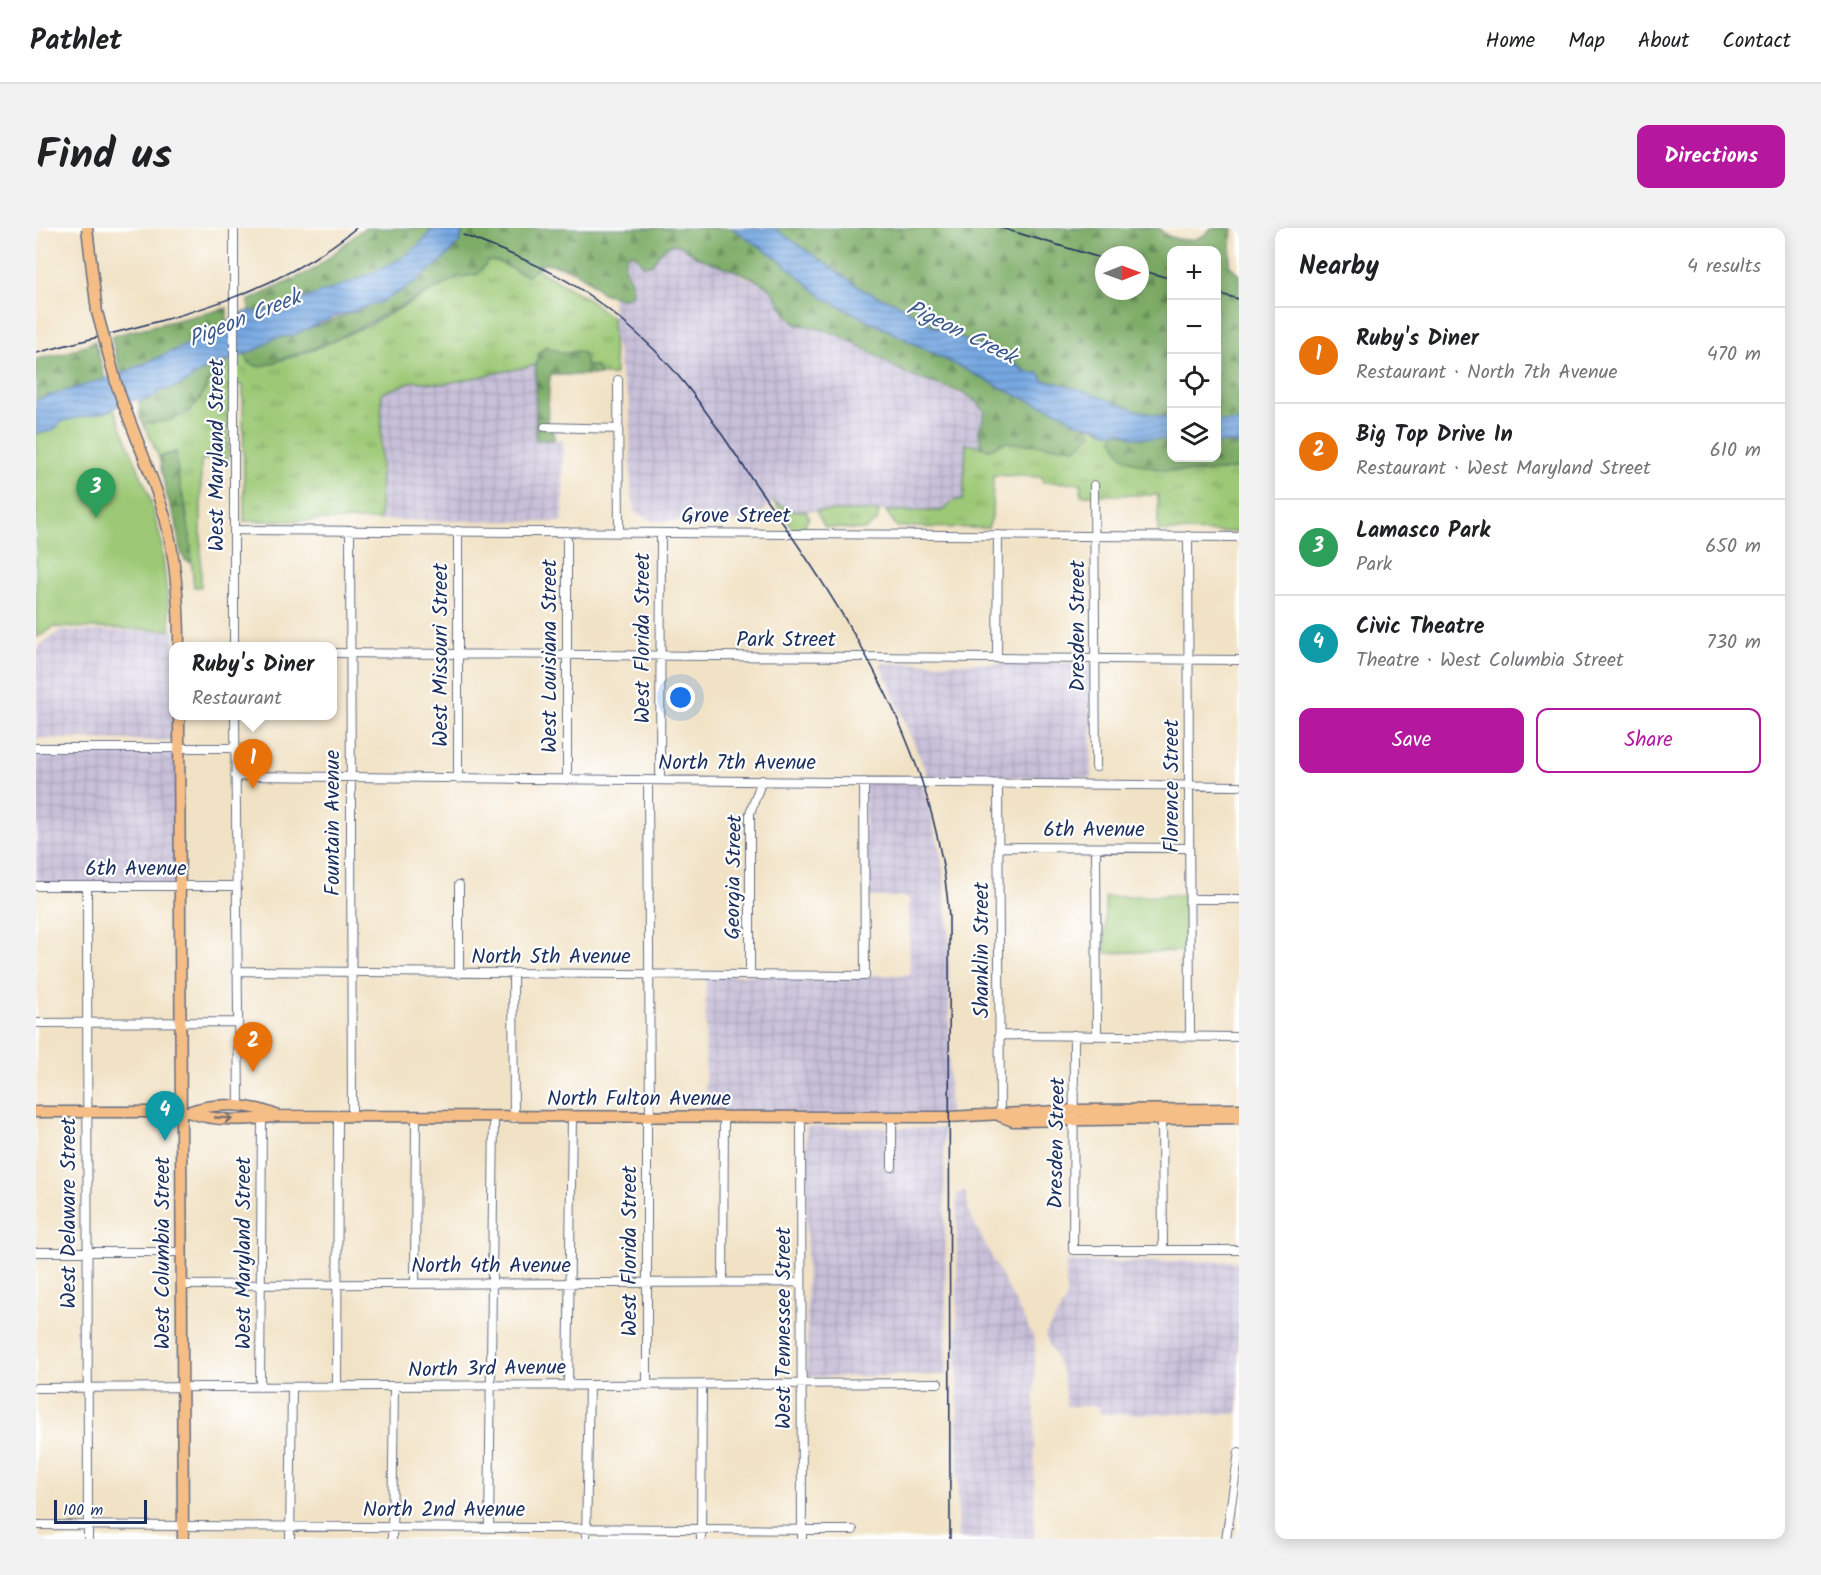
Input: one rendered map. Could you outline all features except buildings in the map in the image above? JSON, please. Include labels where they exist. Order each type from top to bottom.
[{"type":"main road","points":[[87,228],[97,312],[117,386],[143,454],[170,540],[178,593],[179,642]]},
{"type":"main road","name":"West Columbia Street","points":[[179,720],[181,1023],[184,1112],[181,1252],[183,1539]]},
{"type":"main road","name":"North Fulton Avenue","points":[[184,1112],[199,1107],[239,1106],[263,1110],[279,1116]]},
{"type":"main road","name":"North Fulton Avenue","points":[[1162,1114],[1239,1109]]},
{"type":"main road","name":"North Fulton Avenue","points":[[36,1112],[184,1112],[200,1117],[262,1119],[279,1116],[572,1119],[892,1118],[1000,1116],[1012,1113],[1162,1114],[1239,1118]]},
{"type":"street","name":"West Maryland Street","points":[[234,228],[234,642]]},
{"type":"street","points":[[618,380],[619,531]]},
{"type":"street","points":[[545,428],[619,429]]},
{"type":"street","name":"Dresden Street","points":[[1094,485],[1096,767]]},
{"type":"street","name":"Grove Street","points":[[234,530],[1239,537]]},
{"type":"street","name":"Fountain Avenue","points":[[350,530],[352,1117]]},
{"type":"street","name":"West Missouri Street","points":[[458,531],[458,779]]},
{"type":"street","name":"West Louisiana Street","points":[[567,532],[567,780]]},
{"type":"street","name":"West Florida Street","points":[[660,780],[661,533]]},
{"type":"street","points":[[997,658],[998,535]]},
{"type":"street","name":"Florence Street","points":[[1188,536],[1190,1036]]},
{"type":"street","name":"Park Street","points":[[337,653],[1239,660]]},
{"type":"street","points":[[235,720],[239,1106]]},
{"type":"street","points":[[36,748],[235,748]]},
{"type":"street","name":"North 7th Avenue","points":[[235,776],[1239,786]]},
{"type":"street","name":"West Florida Street","points":[[647,1385],[650,975],[648,780]]},
{"type":"street","name":"Georgia Street","points":[[750,975],[749,824],[750,813],[762,780]]},
{"type":"street","name":"North 5th Avenue","points":[[236,971],[865,975],[864,782]]},
{"type":"street","name":"Shanklin Street","points":[[998,784],[1000,1116]]},
{"type":"street","name":"6th Avenue","points":[[998,847],[1188,848]]},
{"type":"street","points":[[1096,848],[1097,1035]]},
{"type":"street","points":[[459,885],[459,974]]},
{"type":"street","name":"6th Avenue","points":[[36,886],[236,886]]},
{"type":"street","name":"West Delaware Street","points":[[87,887],[88,1539]]},
{"type":"street","points":[[1190,899],[1239,899]]},
{"type":"street","points":[[513,974],[514,1118]]},
{"type":"street","points":[[36,1023],[237,1022]]},
{"type":"street","points":[[999,1035],[1239,1037]]},
{"type":"street","name":"Dresden Street","points":[[1074,1035],[1072,1250],[1163,1250]]},
{"type":"street","points":[[1162,1114],[1163,1250],[1239,1250]]},
{"type":"street","points":[[337,1387],[338,1117]]},
{"type":"street","points":[[415,1283],[416,1117]]},
{"type":"street","points":[[489,1527],[494,1117]]},
{"type":"street","points":[[723,1282],[724,1118]]},
{"type":"street","name":"West Tennessee Street","points":[[801,1118],[802,1539]]},
{"type":"street","points":[[892,1118],[892,1167]]},
{"type":"street","name":"West Maryland Street","points":[[260,1387],[262,1119]]},
{"type":"street","points":[[568,1385],[572,1119]]},
{"type":"street","points":[[36,1252],[181,1252]]},
{"type":"street","name":"North 4th Avenue","points":[[181,1285],[801,1282]]},
{"type":"street","name":"North 3rd Avenue","points":[[36,1388],[938,1383]]},
{"type":"street","points":[[586,1539],[589,1385]]},
{"type":"street","points":[[701,1539],[702,1385]]},
{"type":"street","points":[[392,1539],[394,1387]]},
{"type":"street","points":[[290,1539],[292,1388]]},
{"type":"street","points":[[1226,1539],[1239,1452]]},
{"type":"street","name":"North 2nd Avenue","points":[[36,1525],[853,1530]]},
{"type":"shaded area","points":[[672,243],[679,244],[692,255],[729,267],[742,276],[764,284],[778,298],[792,322],[846,336],[908,375],[973,398],[980,404],[985,412],[979,431],[980,445],[966,444],[963,500],[955,500],[942,511],[793,511],[774,502],[752,521],[652,521],[636,512],[631,492],[630,402],[621,377],[618,350],[613,338],[612,296],[623,299],[622,264],[628,254],[659,257],[663,249]]},
{"type":"shaded area","points":[[536,365],[536,439],[563,440],[563,522],[380,520],[381,393],[414,381],[443,384]]},
{"type":"shaded area","points":[[60,631],[174,631],[174,642],[169,642],[169,720],[173,720],[173,741],[36,738],[36,648]]},
{"type":"shaded area","points":[[880,663],[1091,663],[1092,778],[928,777]]},
{"type":"shaded area","points":[[180,748],[180,886],[36,886],[36,749]]},
{"type":"shaded area","points":[[864,782],[922,783],[941,855],[949,934],[949,1117],[705,1118],[706,975],[910,975],[909,897],[865,897]]},
{"type":"shaded area","points":[[806,1127],[944,1128],[947,1375],[807,1377]]},
{"type":"shaded area","points":[[965,1190],[970,1215],[1035,1340],[1034,1539],[958,1539],[957,1195]]},
{"type":"shaded area","points":[[1239,1261],[1238,1414],[1100,1414],[1099,1406],[1066,1406],[1063,1375],[1045,1335],[1066,1300],[1066,1262]]},
{"type":"green space","points":[[364,228],[432,228],[421,243],[382,269],[303,299],[262,312],[250,311],[248,301],[315,269]]},
{"type":"green space","points":[[463,228],[732,228],[780,260],[824,298],[1016,395],[1060,412],[1075,422],[1085,424],[1092,433],[1077,448],[1005,442],[989,449],[982,448],[979,431],[985,412],[970,397],[907,374],[855,343],[828,331],[798,325],[789,318],[774,293],[764,284],[698,257],[677,244],[664,249],[651,265],[643,265],[635,254],[628,254],[625,266],[632,288],[631,295],[623,299],[602,293],[583,276],[563,267],[545,263],[527,276],[499,262],[488,261],[478,274],[456,278],[331,342],[260,367],[249,363],[245,354],[262,347],[272,338],[293,335],[305,328],[321,325],[395,295],[411,285],[460,241]]},
{"type":"green space","points":[[774,228],[1159,228],[1170,237],[1185,240],[1200,237],[1211,228],[1233,228],[1229,265],[1239,274],[1239,422],[1221,422],[1221,246],[1167,246],[1167,417],[1043,380],[1039,373],[1029,373],[997,354],[929,324],[900,305],[865,291]]},
{"type":"green space","points":[[488,261],[499,262],[527,276],[536,269],[589,299],[612,318],[615,375],[600,375],[597,367],[586,365],[576,351],[565,354],[546,346],[539,353],[536,365],[443,384],[414,381],[382,393],[380,520],[244,521],[243,385],[229,385],[228,460],[201,460],[201,587],[194,587],[186,508],[176,472],[176,452],[159,457],[143,423],[169,420],[187,412],[201,397],[213,374],[226,369],[226,361],[245,354],[249,363],[260,367],[310,351],[369,325],[456,278],[478,274]]},
{"type":"green space","points":[[227,308],[227,323],[200,339],[121,374],[111,336]]},
{"type":"green space","points":[[95,341],[105,379],[64,394],[48,395],[36,400],[36,359],[66,353]]},
{"type":"green space","points":[[546,346],[565,354],[577,351],[584,353],[586,365],[597,367],[600,375],[550,375],[547,423],[549,429],[554,432],[554,440],[536,440],[536,365],[539,353]]},
{"type":"green space","points":[[226,361],[226,369],[213,374],[201,397],[187,412],[179,417],[157,422],[143,423],[140,419],[139,402],[154,397],[157,392],[182,385],[202,371],[213,369]]},
{"type":"green space","points":[[114,409],[149,495],[161,541],[171,630],[54,627],[36,638],[36,433],[52,431],[63,421]]},
{"type":"green space","points":[[1085,424],[1108,432],[1116,431],[1113,438],[1129,456],[1136,462],[1150,467],[1189,472],[1239,468],[1239,532],[1158,531],[1158,495],[1081,495],[1081,483],[1043,482],[1042,477],[993,475],[992,517],[988,528],[897,527],[886,511],[942,511],[955,500],[963,500],[966,444],[980,445],[982,448],[989,449],[1005,442],[1077,448],[1090,429]]},
{"type":"green space","points":[[1116,431],[1133,437],[1167,440],[1167,462],[1221,462],[1221,443],[1239,444],[1239,468],[1195,472],[1145,466],[1121,454],[1113,438]]},
{"type":"green space","points":[[176,452],[190,534],[191,563],[185,560],[181,552],[176,521],[166,493],[159,457]]},
{"type":"green space","points":[[774,502],[793,511],[806,511],[809,517],[804,527],[794,530]]},
{"type":"green space","points":[[816,511],[879,511],[877,521],[864,530],[825,527]]},
{"type":"green space","points":[[1185,895],[1186,951],[1105,953],[1105,897]]},
{"type":"water","name":"Pigeon Creek","points":[[432,228],[463,228],[460,241],[444,259],[411,285],[383,301],[334,317],[293,335],[272,339],[262,347],[202,371],[182,385],[157,392],[154,397],[126,402],[106,412],[63,421],[52,431],[36,433],[36,400],[121,374],[200,339],[243,313],[262,312],[356,280],[404,256],[421,243]]},
{"type":"water","points":[[732,228],[774,228],[865,291],[900,305],[929,324],[997,354],[1029,373],[1039,373],[1043,380],[1167,417],[1167,440],[1133,437],[1121,431],[1108,432],[1099,427],[1075,422],[1060,412],[1016,395],[824,298],[780,260]]},
{"type":"water","points":[[1221,422],[1239,422],[1239,444],[1221,443]]},
{"type":"railway","points":[[36,353],[163,320],[244,293],[283,276],[320,254],[356,228]]},
{"type":"railway","points":[[1001,228],[1095,256]]},
{"type":"railway","points":[[463,235],[563,278],[605,307],[671,367],[711,418],[826,588],[884,691],[908,745],[928,800],[942,858],[949,918],[950,1539]]},
{"type":"railway","points":[[1149,273],[1167,278]]},
{"type":"railway","points":[[1221,294],[1239,299]]},
{"type":"place","name":"Lamasco Park","points":[[96,518]]},
{"type":"place","name":"Ruby's Diner","points":[[253,789]]},
{"type":"place","name":"Big Top Drive In","points":[[253,1072]]},
{"type":"place","name":"Civic Theatre","points":[[165,1141]]}]
